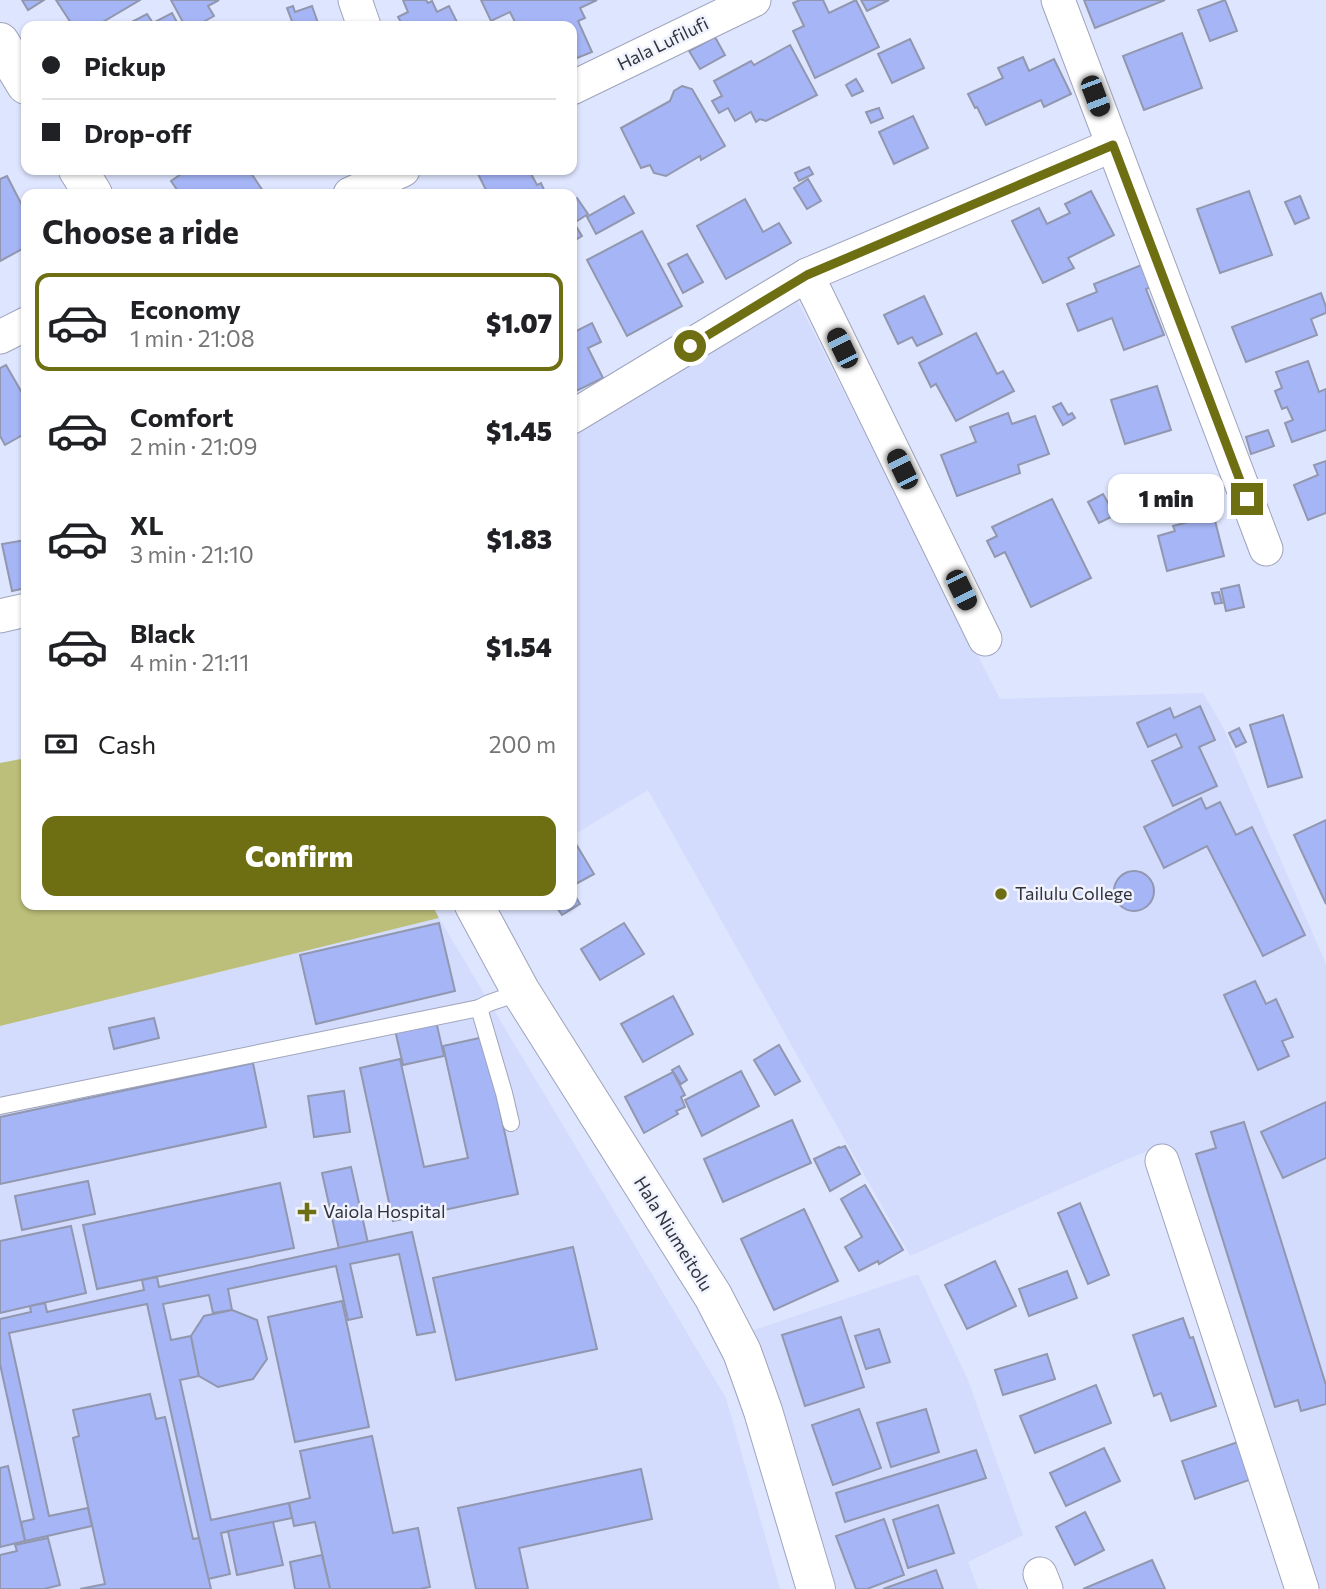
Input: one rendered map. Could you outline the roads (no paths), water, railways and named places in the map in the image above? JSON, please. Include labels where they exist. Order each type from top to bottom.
[{"type":"street","points":[[355,0],[362,21]]},
{"type":"street","name":"Hala Lufilufi","points":[[577,86],[754,0]]},
{"type":"street","points":[[1058,0],[1266,549]]},
{"type":"street","points":[[0,41],[21,77]]},
{"type":"street","points":[[577,414],[807,275],[1113,145]]},
{"type":"street","points":[[361,189],[392,175]]},
{"type":"street","points":[[807,275],[985,639]]},
{"type":"street","points":[[0,337],[21,326]]},
{"type":"street","points":[[0,616],[21,611]]},
{"type":"street","name":"Hala Niumeitolu","points":[[477,910],[521,992],[713,1296],[741,1352],[762,1411],[816,1589]]},
{"type":"street","points":[[1162,1161],[1302,1589]]},
{"type":"lane","points":[[0,1106],[479,1008],[521,992]]},
{"type":"lane","points":[[479,1008],[510,1123]]},
{"type":"place","name":"Tailulu College","points":[[1001,894]]},
{"type":"place","name":"Vaiola Hospital","points":[[307,1212]]}]
